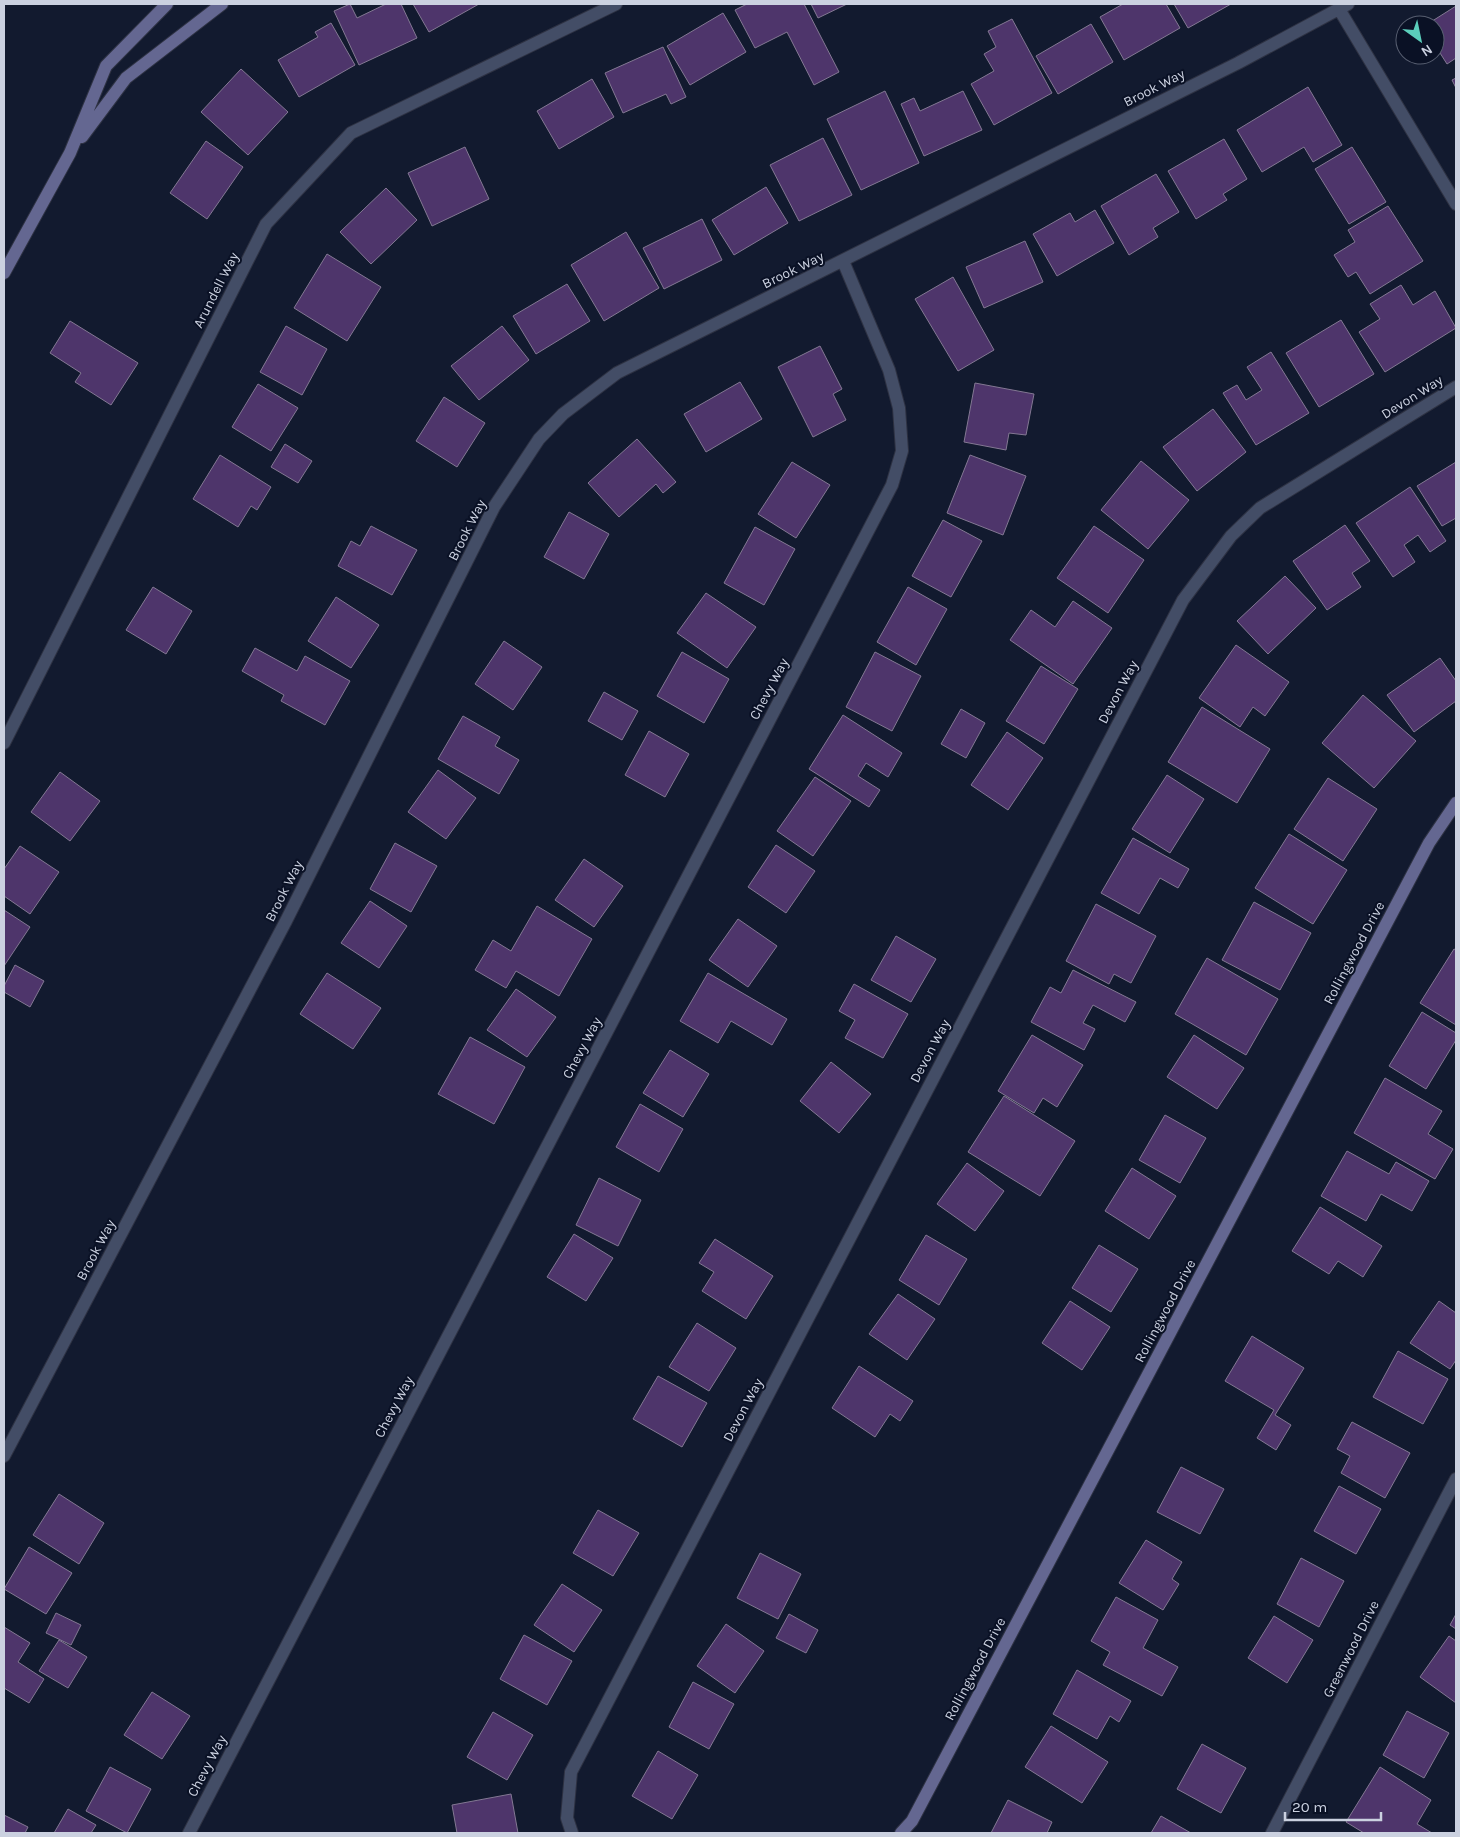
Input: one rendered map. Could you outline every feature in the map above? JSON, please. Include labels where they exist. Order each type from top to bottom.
[{"type":"street","points":[[4,273],[70,152],[106,66],[167,4]]},
{"type":"street","points":[[70,152],[126,78],[222,4]]},
{"type":"street","name":"Arundell Way","points":[[4,744],[266,224],[351,133],[616,4]]},
{"type":"street","points":[[1343,6],[1456,204]]},
{"type":"street","name":"Brook Way","points":[[4,1456],[286,922],[494,507],[539,439],[563,414],[617,374],[1238,63],[1343,6]]},
{"type":"street","name":"Chevy Way","points":[[189,1833],[892,486],[902,451],[900,408],[889,370],[843,261]]},
{"type":"street","name":"Devon Way","points":[[572,1833],[567,1818],[572,1772],[1183,600],[1231,536],[1260,508],[1456,387]]},
{"type":"street","name":"Rollingwood Drive","points":[[901,1833],[912,1820],[1429,843],[1456,803]]},
{"type":"street","name":"Greenwood Drive","points":[[1272,1833],[1456,1479]]},
{"type":"building","points":[[350,4],[357,18],[386,4],[401,4],[417,38],[359,65],[334,11]]},
{"type":"building","points":[[413,4],[479,4],[429,32]]},
{"type":"building","points":[[747,4],[804,4],[839,72],[814,85],[787,32],[755,48],[735,10]]},
{"type":"building","points":[[811,4],[847,4],[818,18]]},
{"type":"building","points":[[1123,4],[1166,4],[1180,28],[1124,60],[1100,17]]},
{"type":"building","points":[[1174,4],[1231,4],[1188,28]]},
{"type":"building","points":[[1456,6],[1456,58],[1447,64],[1445,61],[1445,15],[1442,15]]},
{"type":"building","points":[[723,13],[746,52],[690,85],[667,46]]},
{"type":"building","points":[[1012,19],[1052,93],[994,125],[971,84],[994,71],[984,54],[996,47],[988,31]]},
{"type":"building","points":[[331,23],[355,65],[299,97],[278,60],[318,37],[315,32]]},
{"type":"building","points":[[1091,24],[1113,62],[1058,94],[1036,56]]},
{"type":"building","points":[[663,47],[686,97],[671,104],[666,94],[623,113],[605,73]]},
{"type":"building","points":[[241,69],[288,112],[248,155],[201,112]]},
{"type":"building","points":[[1456,78],[1456,88],[1452,80]]},
{"type":"building","points":[[592,79],[614,117],[559,149],[537,111]]},
{"type":"building","points":[[1308,87],[1342,145],[1313,162],[1304,147],[1262,172],[1237,130]]},
{"type":"building","points":[[885,91],[919,163],[861,190],[827,119]]},
{"type":"building","points":[[963,91],[982,130],[924,156],[901,104],[914,98],[920,111]]},
{"type":"building","points":[[823,138],[852,195],[799,221],[770,165]]},
{"type":"building","points":[[1224,139],[1247,179],[1223,194],[1227,200],[1196,219],[1168,171]]},
{"type":"building","points":[[206,141],[243,167],[207,219],[170,193]]},
{"type":"building","points":[[465,147],[489,199],[432,226],[408,173]]},
{"type":"building","points":[[1352,147],[1386,202],[1349,224],[1315,169]]},
{"type":"building","points":[[1156,174],[1179,212],[1153,228],[1158,237],[1129,255],[1101,206]]},
{"type":"building","points":[[766,187],[788,223],[734,255],[712,220]]},
{"type":"building","points":[[386,188],[417,220],[371,264],[340,232]]},
{"type":"building","points":[[1388,206],[1423,261],[1370,294],[1356,272],[1348,277],[1334,255],[1355,242],[1348,230]]},
{"type":"building","points":[[1095,210],[1114,243],[1057,276],[1033,234],[1070,213],[1075,222]]},
{"type":"building","points":[[702,219],[722,260],[664,289],[643,248]]},
{"type":"building","points":[[626,232],[659,288],[604,321],[571,265]]},
{"type":"building","points":[[1025,241],[1043,282],[984,308],[966,267]]},
{"type":"building","points":[[327,254],[381,287],[347,341],[294,308]]},
{"type":"building","points":[[953,277],[994,350],[958,371],[915,299]]},
{"type":"building","points":[[567,284],[590,321],[536,354],[513,316]]},
{"type":"building","points":[[1401,285],[1413,305],[1435,291],[1456,328],[1385,372],[1359,332],[1380,319],[1370,304]]},
{"type":"building","points":[[1341,320],[1374,374],[1319,407],[1286,353]]},
{"type":"building","points":[[70,321],[138,363],[111,405],[75,382],[81,373],[50,353]]},
{"type":"building","points":[[286,326],[327,349],[302,395],[260,372]]},
{"type":"building","points":[[502,326],[529,360],[479,400],[451,366]]},
{"type":"building","points":[[820,346],[842,389],[833,394],[846,420],[813,437],[778,367]]},
{"type":"building","points":[[1271,352],[1309,413],[1256,445],[1223,393],[1237,385],[1246,400],[1262,390],[1247,367]]},
{"type":"building","points":[[740,382],[762,419],[706,452],[684,414]]},
{"type":"building","points":[[975,383],[1034,394],[1026,435],[1009,433],[1006,450],[964,442]]},
{"type":"building","points":[[258,384],[298,408],[271,451],[232,427]]},
{"type":"building","points":[[444,397],[485,423],[457,467],[416,441]]},
{"type":"building","points":[[1213,409],[1246,452],[1197,491],[1163,447]]},
{"type":"building","points":[[637,439],[676,482],[663,493],[656,484],[619,517],[588,483]]},
{"type":"building","points":[[285,444],[312,461],[298,483],[271,467]]},
{"type":"building","points":[[220,455],[271,487],[257,510],[251,506],[238,527],[193,499]]},
{"type":"building","points":[[970,455],[1026,476],[1003,535],[947,513]]},
{"type":"building","points":[[1141,461],[1189,500],[1148,549],[1101,510]]},
{"type":"building","points":[[792,462],[830,485],[796,538],[758,514]]},
{"type":"building","points":[[1456,462],[1456,518],[1442,526],[1417,486]]},
{"type":"building","points":[[1410,487],[1446,541],[1430,552],[1418,535],[1404,545],[1415,562],[1393,577],[1356,523]]},
{"type":"building","points":[[569,512],[609,534],[584,579],[544,557]]},
{"type":"building","points":[[943,520],[982,541],[951,597],[912,576]]},
{"type":"building","points":[[1345,525],[1370,561],[1352,573],[1361,587],[1327,610],[1293,561]]},
{"type":"building","points":[[371,526],[417,550],[392,595],[338,566],[351,541],[360,546]]},
{"type":"building","points":[[1094,526],[1144,560],[1108,613],[1057,578]]},
{"type":"building","points":[[755,527],[795,549],[764,605],[724,583]]},
{"type":"building","points":[[1285,576],[1316,608],[1268,654],[1237,621]]},
{"type":"building","points":[[153,587],[192,611],[166,654],[126,630]]},
{"type":"building","points":[[908,587],[947,609],[916,665],[877,642]]},
{"type":"building","points":[[706,593],[756,627],[727,668],[677,633]]},
{"type":"building","points":[[336,597],[379,625],[351,668],[308,641]]},
{"type":"building","points":[[1073,601],[1112,628],[1073,684],[1010,640],[1031,610],[1055,627]]},
{"type":"building","points":[[504,641],[542,667],[513,710],[475,684]]},
{"type":"building","points":[[1236,645],[1289,682],[1265,716],[1253,707],[1240,727],[1199,698]]},
{"type":"building","points":[[255,648],[297,671],[305,656],[350,681],[325,725],[281,701],[284,695],[242,671]]},
{"type":"building","points":[[682,652],[729,679],[704,723],[657,696]]},
{"type":"building","points":[[875,652],[921,676],[892,731],[846,707]]},
{"type":"building","points":[[1440,658],[1456,681],[1456,701],[1414,732],[1387,695]]},
{"type":"building","points":[[1041,666],[1078,689],[1044,744],[1006,721]]},
{"type":"building","points":[[604,692],[638,711],[622,740],[588,721]]},
{"type":"building","points":[[1363,695],[1416,741],[1374,788],[1322,743]]},
{"type":"building","points":[[1202,707],[1270,749],[1237,803],[1168,762]]},
{"type":"building","points":[[961,709],[985,723],[966,758],[941,744]]},
{"type":"building","points":[[843,715],[902,753],[888,777],[866,763],[858,776],[880,790],[869,807],[809,769]]},
{"type":"building","points":[[463,716],[500,737],[495,746],[519,760],[499,794],[438,759]]},
{"type":"building","points":[[649,731],[689,754],[665,797],[625,775]]},
{"type":"building","points":[[1007,732],[1043,758],[1008,810],[971,785]]},
{"type":"building","points":[[438,770],[476,798],[446,839],[408,812]]},
{"type":"building","points":[[60,772],[100,801],[70,841],[31,812]]},
{"type":"building","points":[[1167,775],[1204,799],[1170,853],[1132,829]]},
{"type":"building","points":[[815,777],[851,801],[813,856],[777,831]]},
{"type":"building","points":[[1328,778],[1377,809],[1343,861],[1294,829]]},
{"type":"building","points":[[1289,834],[1347,870],[1313,924],[1255,888]]},
{"type":"building","points":[[1133,838],[1189,869],[1178,888],[1160,878],[1139,914],[1101,893]]},
{"type":"building","points":[[395,843],[437,866],[411,912],[370,889]]},
{"type":"building","points":[[776,845],[815,871],[786,913],[748,887]]},
{"type":"building","points":[[20,846],[59,872],[30,914],[4,896],[4,869]]},
{"type":"building","points":[[584,859],[623,886],[594,927],[555,900]]},
{"type":"building","points":[[370,901],[407,926],[379,968],[341,943]]},
{"type":"building","points":[[1254,902],[1311,933],[1280,990],[1222,960]]},
{"type":"building","points":[[1096,904],[1156,936],[1131,983],[1114,974],[1109,984],[1066,961]]},
{"type":"building","points":[[537,906],[592,939],[559,996],[516,971],[506,988],[475,970],[493,940],[511,951]]},
{"type":"building","points":[[4,910],[30,927],[4,966]]},
{"type":"building","points":[[738,919],[777,946],[748,987],[709,960]]},
{"type":"building","points":[[896,936],[936,959],[911,1002],[871,980]]},
{"type":"building","points":[[1454,949],[1456,950],[1456,1025],[1420,1003]]},
{"type":"building","points":[[1207,958],[1278,999],[1246,1055],[1175,1014]]},
{"type":"building","points":[[15,965],[44,981],[30,1007],[4,992],[4,986]]},
{"type":"building","points":[[1073,970],[1136,1002],[1125,1022],[1093,1005],[1083,1023],[1095,1029],[1084,1050],[1031,1022],[1050,987],[1061,993]]},
{"type":"building","points":[[327,973],[381,1008],[353,1049],[300,1014]]},
{"type":"building","points":[[708,973],[787,1019],[772,1045],[731,1021],[718,1043],[680,1021]]},
{"type":"building","points":[[854,984],[908,1014],[883,1058],[845,1038],[855,1020],[839,1011]]},
{"type":"building","points":[[516,989],[556,1017],[527,1057],[487,1030]]},
{"type":"building","points":[[1422,1012],[1456,1033],[1456,1040],[1426,1089],[1389,1066]]},
{"type":"building","points":[[1032,1035],[1083,1065],[1057,1107],[1043,1098],[1034,1113],[998,1091]]},
{"type":"building","points":[[1194,1035],[1244,1068],[1217,1109],[1167,1077]]},
{"type":"building","points":[[470,1037],[525,1067],[494,1124],[438,1094]]},
{"type":"building","points":[[670,1050],[709,1074],[683,1117],[643,1093]]},
{"type":"building","points":[[831,1062],[871,1094],[839,1133],[800,1101]]},
{"type":"building","points":[[1385,1078],[1442,1111],[1428,1134],[1453,1149],[1435,1179],[1354,1133]]},
{"type":"building","points":[[1004,1096],[1075,1141],[1040,1196],[968,1152]]},
{"type":"building","points":[[640,1104],[683,1129],[659,1172],[616,1147]]},
{"type":"building","points":[[1165,1115],[1206,1138],[1180,1183],[1139,1160]]},
{"type":"building","points":[[1347,1151],[1389,1174],[1396,1162],[1429,1181],[1412,1211],[1381,1194],[1366,1221],[1321,1196]]},
{"type":"building","points":[[967,1163],[1004,1191],[975,1231],[937,1204]]},
{"type":"building","points":[[1132,1168],[1176,1196],[1149,1239],[1105,1211]]},
{"type":"building","points":[[599,1178],[641,1200],[618,1246],[576,1225]]},
{"type":"building","points":[[1320,1207],[1382,1246],[1363,1277],[1338,1261],[1329,1274],[1292,1251]]},
{"type":"building","points":[[574,1234],[613,1258],[586,1301],[547,1277]]},
{"type":"building","points":[[926,1235],[967,1259],[939,1305],[899,1280]]},
{"type":"building","points":[[715,1239],[773,1276],[746,1319],[702,1291],[714,1272],[699,1263]]},
{"type":"building","points":[[1099,1245],[1138,1269],[1111,1312],[1072,1288]]},
{"type":"building","points":[[898,1294],[935,1319],[907,1360],[869,1334]]},
{"type":"building","points":[[1070,1301],[1110,1327],[1082,1370],[1042,1343]]},
{"type":"building","points":[[1439,1301],[1456,1313],[1456,1360],[1450,1369],[1410,1343]]},
{"type":"building","points":[[697,1323],[736,1348],[709,1391],[669,1367]]},
{"type":"building","points":[[1252,1336],[1304,1368],[1275,1415],[1291,1425],[1276,1450],[1257,1438],[1274,1410],[1225,1381]]},
{"type":"building","points":[[1398,1351],[1448,1379],[1423,1424],[1373,1397]]},
{"type":"building","points":[[859,1366],[913,1401],[900,1421],[890,1414],[875,1437],[832,1408]]},
{"type":"building","points":[[658,1376],[707,1403],[682,1447],[633,1419]]},
{"type":"building","points":[[1352,1422],[1410,1453],[1385,1498],[1341,1473],[1350,1456],[1337,1449]]},
{"type":"building","points":[[1181,1467],[1224,1489],[1200,1534],[1157,1512]]},
{"type":"building","points":[[1339,1486],[1381,1509],[1356,1554],[1314,1531]]},
{"type":"building","points":[[59,1494],[104,1523],[79,1564],[33,1535]]},
{"type":"building","points":[[598,1510],[639,1533],[613,1576],[573,1553]]},
{"type":"building","points":[[1146,1540],[1182,1562],[1172,1579],[1179,1584],[1163,1610],[1119,1583]]},
{"type":"building","points":[[29,1547],[72,1573],[46,1614],[4,1589]]},
{"type":"building","points":[[760,1553],[801,1574],[778,1619],[737,1598]]},
{"type":"building","points":[[1301,1558],[1344,1581],[1319,1627],[1277,1604]]},
{"type":"building","points":[[562,1584],[602,1610],[574,1652],[534,1625]]},
{"type":"building","points":[[1116,1597],[1158,1620],[1143,1648],[1178,1667],[1162,1696],[1103,1665],[1110,1652],[1091,1641]]},
{"type":"building","points":[[56,1613],[81,1625],[71,1645],[46,1633]]},
{"type":"building","points":[[789,1614],[818,1630],[806,1653],[776,1638]]},
{"type":"building","points":[[1456,1614],[1456,1629],[1450,1625]]},
{"type":"building","points":[[1274,1616],[1313,1640],[1287,1683],[1248,1658]]},
{"type":"building","points":[[726,1624],[764,1651],[735,1693],[697,1666]]},
{"type":"building","points":[[4,1627],[30,1643],[18,1662],[44,1679],[29,1703],[4,1688]]},
{"type":"building","points":[[524,1635],[572,1661],[547,1705],[500,1679]]},
{"type":"building","points":[[1449,1636],[1456,1641],[1456,1703],[1420,1677]]},
{"type":"building","points":[[59,1640],[87,1657],[68,1688],[39,1671]]},
{"type":"building","points":[[1077,1670],[1131,1701],[1119,1722],[1110,1716],[1097,1739],[1053,1714]]},
{"type":"building","points":[[693,1682],[734,1704],[709,1749],[669,1727]]},
{"type":"building","points":[[152,1692],[190,1716],[162,1759],[124,1735]]},
{"type":"building","points":[[1407,1711],[1449,1733],[1424,1778],[1383,1755]]},
{"type":"building","points":[[493,1712],[533,1735],[507,1780],[467,1757]]},
{"type":"building","points":[[1051,1726],[1108,1762],[1082,1803],[1025,1767]]},
{"type":"building","points":[[1202,1744],[1246,1768],[1221,1813],[1177,1789]]},
{"type":"building","points":[[658,1751],[698,1775],[672,1819],[632,1796]]},
{"type":"building","points":[[110,1767],[151,1789],[127,1833],[86,1811]]},
{"type":"building","points":[[1380,1767],[1431,1800],[1417,1824],[1432,1833],[1364,1833],[1346,1822]]},
{"type":"building","points":[[511,1794],[518,1833],[457,1833],[452,1805]]},
{"type":"building","points":[[1008,1800],[1052,1822],[1047,1833],[991,1833]]},
{"type":"building","points":[[68,1809],[96,1825],[91,1833],[54,1833]]},
{"type":"building","points":[[4,1815],[28,1827],[25,1833],[4,1833]]},
{"type":"building","points":[[1161,1816],[1191,1833],[1151,1833]]}]
